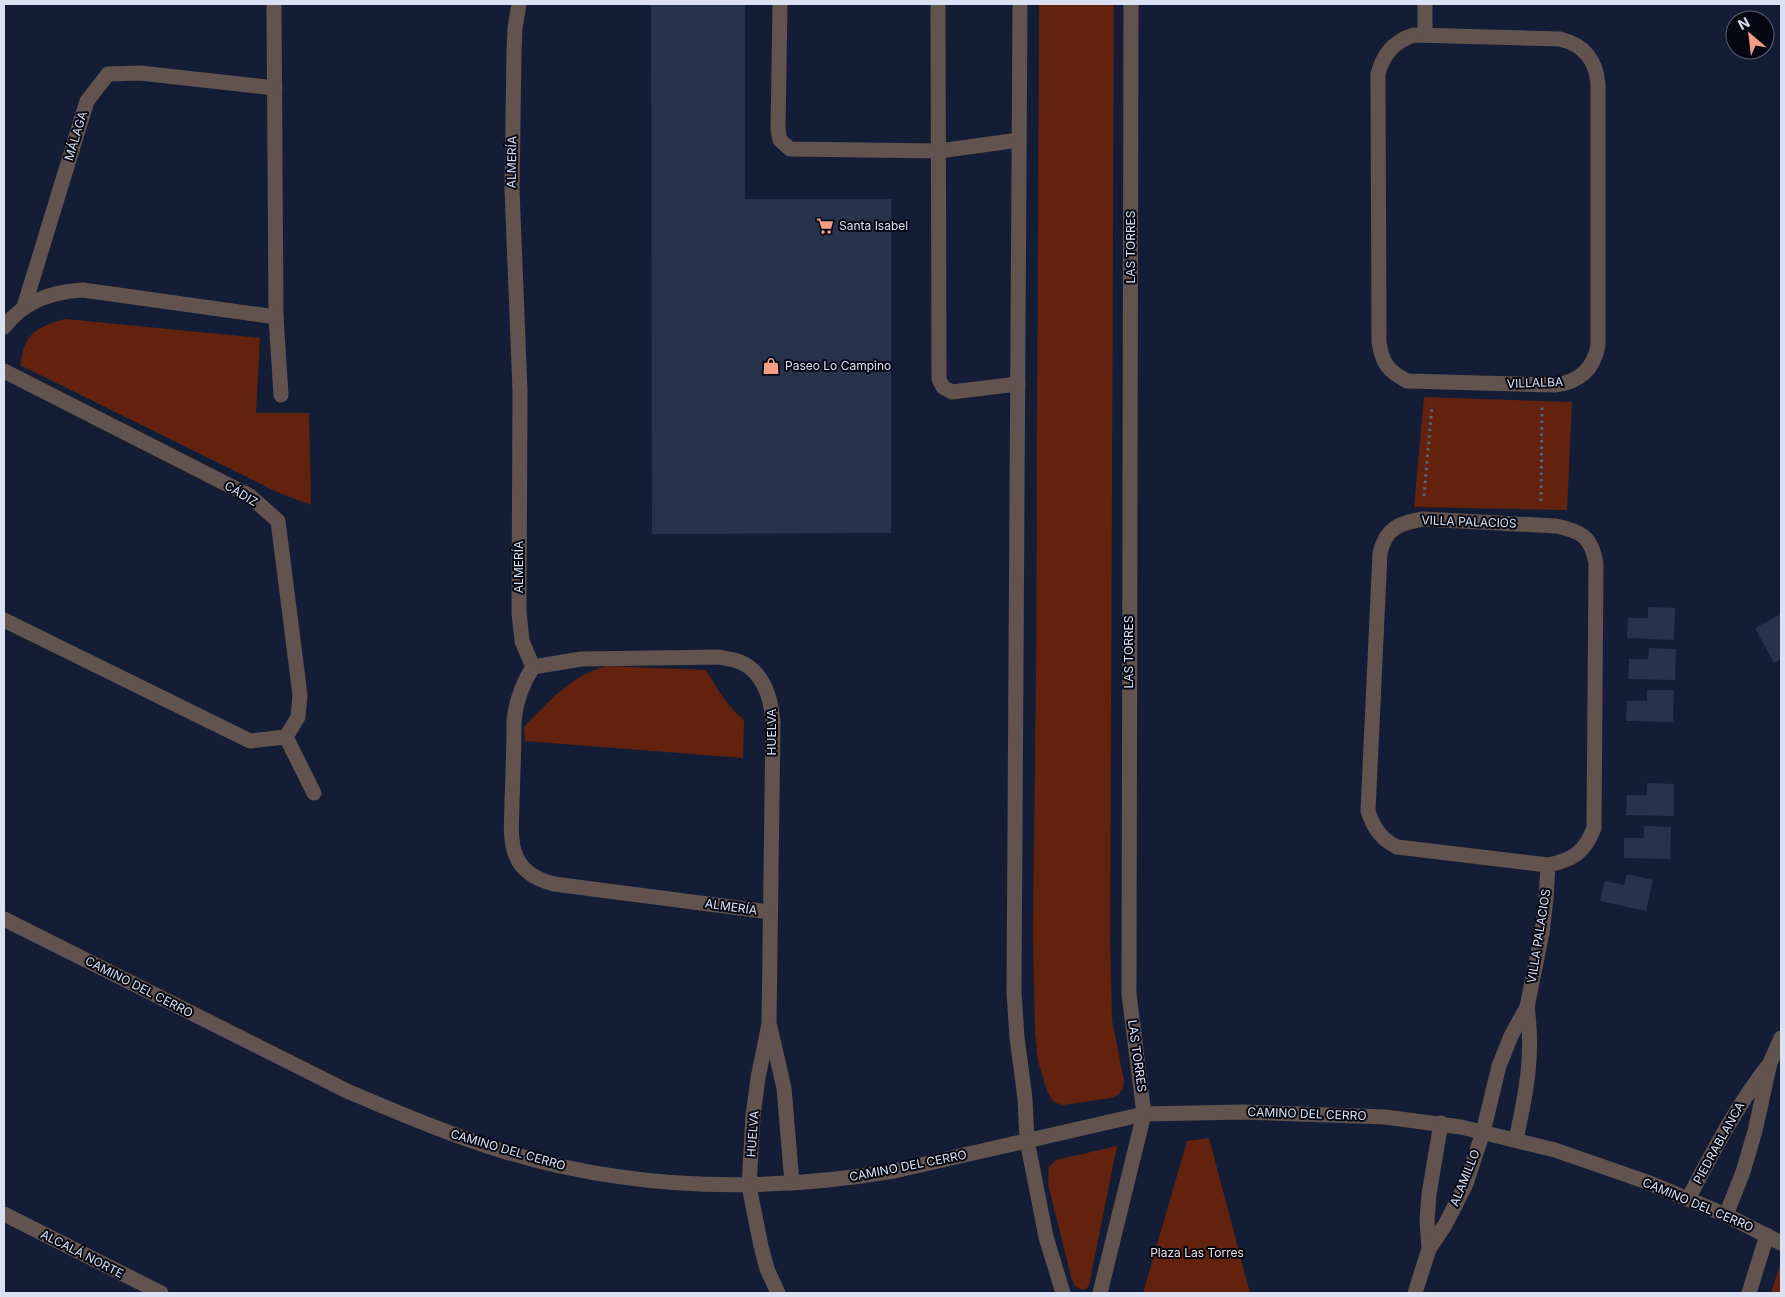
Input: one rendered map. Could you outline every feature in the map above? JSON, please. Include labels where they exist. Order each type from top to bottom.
[{"type":"street","points":[[274,4],[276,317],[281,395]]},
{"type":"street","name":"ALMERÍA","points":[[519,4],[514,52],[512,189],[520,391],[519,613],[522,641],[533,667],[520,690],[515,705],[512,834],[514,851],[522,866],[530,875],[554,884],[770,912]]},
{"type":"street","points":[[780,4],[778,130],[780,140],[790,149],[939,150],[1019,140]]},
{"type":"street","points":[[938,4],[938,379],[943,387],[952,392],[1018,384]]},
{"type":"street","points":[[1020,4],[1014,992],[1025,1099],[1027,1140],[1046,1237],[1063,1293]]},
{"type":"street","name":"LAS TORRES","points":[[1100,1293],[1144,1114],[1129,994],[1131,4]]},
{"type":"street","points":[[1425,4],[1425,35]]},
{"type":"street","name":"VILLALBA","points":[[1414,35],[1560,39],[1580,47],[1588,54],[1594,64],[1598,84],[1597,356],[1586,372],[1566,384],[1434,383],[1407,382],[1387,366],[1381,355],[1379,342],[1378,74],[1380,64],[1392,46],[1404,38],[1414,35]]},
{"type":"street","name":"MÁLAGA","points":[[24,308],[87,101],[108,74],[140,73],[276,88]]},
{"type":"street","points":[[4,327],[11,318],[24,308],[49,295],[63,291],[83,290],[276,317]]},
{"type":"street","name":"CÁDIZ","points":[[4,371],[250,496],[278,521],[300,695],[298,717],[286,737]]},
{"type":"street","name":"VILLA PALACIOS","points":[[1423,519],[1556,526],[1577,531],[1590,544],[1596,564],[1594,828],[1590,838],[1576,855],[1563,862],[1548,865],[1397,847],[1386,842],[1377,833],[1372,823],[1368,812],[1380,553],[1382,544],[1393,528],[1403,523],[1423,519]]},
{"type":"street","points":[[4,620],[250,740],[286,737],[314,793]]},
{"type":"street","name":"HUELVA","points":[[533,667],[581,659],[720,657],[740,662],[756,672],[768,691],[772,704],[769,1024],[758,1078],[753,1116],[749,1186],[767,1269],[778,1293]]},
{"type":"street","name":"VILLA PALACIOS","points":[[1516,1139],[1524,1104],[1530,1055],[1527,1008],[1542,933],[1548,865]]},
{"type":"street","name":"CAMINO DEL CERRO","points":[[4,919],[348,1091],[455,1136],[504,1152],[614,1177],[664,1182],[749,1186],[853,1178],[894,1171],[1144,1114],[1243,1112],[1385,1116],[1441,1123],[1516,1139],[1605,1167],[1726,1215],[1781,1243]]},
{"type":"street","name":"VILLA PALACIOS","points":[[1483,1132],[1499,1066],[1511,1036],[1527,1008]]},
{"type":"street","name":"HUELVA","points":[[769,1024],[784,1088],[792,1183]]},
{"type":"street","name":"PIEDRABLANCA","points":[[1726,1215],[1743,1172],[1755,1131],[1770,1063],[1781,1038]]},
{"type":"street","name":"PIEDRABLANCA","points":[[1688,1199],[1722,1133],[1770,1063]]},
{"type":"street","name":"ALAMILLO","points":[[1429,1249],[1427,1221],[1429,1194],[1441,1123]]},
{"type":"street","name":"ALAMILLO","points":[[1415,1293],[1429,1249],[1445,1225],[1466,1184],[1483,1132]]},
{"type":"street","name":"ALCALÁ NORTE","points":[[4,1214],[161,1293]]},
{"type":"street","points":[[1749,1293],[1767,1235]]},
{"type":"path","points":[[1423,519],[1434,383]]},
{"type":"path","points":[[1540,524],[1543,385]]},
{"type":"green space","points":[[1039,4],[1114,4],[1110,942],[1112,1020],[1124,1081],[1123,1089],[1118,1095],[1111,1098],[1063,1105],[1052,1100],[1047,1091],[1038,1061],[1035,1033],[1033,932]]},
{"type":"green space","points":[[65,319],[260,338],[256,413],[309,413],[311,505],[277,492],[20,365],[28,339],[36,331],[47,325]]},
{"type":"green space","points":[[1424,397],[1572,402],[1567,510],[1414,507]]},
{"type":"green space","points":[[606,666],[706,670],[727,703],[744,720],[743,758],[525,741],[524,727],[561,690],[593,670]]},
{"type":"green space","name":"Plaza Las Torres","points":[[1209,1138],[1250,1293],[1143,1293],[1187,1141]]},
{"type":"green space","points":[[1117,1146],[1089,1285],[1086,1289],[1080,1289],[1075,1286],[1072,1280],[1048,1184],[1049,1167],[1056,1160]]},
{"type":"green space","points":[[1780,1265],[1781,1293],[1771,1293]]},
{"type":"building","name":"Paseo Lo Campino","points":[[651,4],[745,4],[745,199],[891,199],[891,533],[652,534]]},
{"type":"building","points":[[1648,607],[1675,608],[1674,640],[1627,638],[1628,618],[1648,618]]},
{"type":"building","points":[[1781,614],[1781,659],[1774,663],[1755,628]]},
{"type":"building","points":[[1649,648],[1676,649],[1675,680],[1628,679],[1629,659],[1648,659]]},
{"type":"building","points":[[1647,690],[1674,690],[1673,722],[1626,721],[1627,701],[1647,701]]},
{"type":"building","points":[[1647,783],[1674,784],[1674,816],[1626,815],[1627,795],[1647,795]]},
{"type":"building","points":[[1644,826],[1671,827],[1670,859],[1624,858],[1624,838],[1644,838]]},
{"type":"building","points":[[1627,874],[1653,880],[1646,911],[1600,901],[1605,881],[1624,885]]},
{"type":"place","name":"Santa Isabel","points":[[825,226]]},
{"type":"place","name":"Paseo Lo Campino","points":[[771,366]]}]
